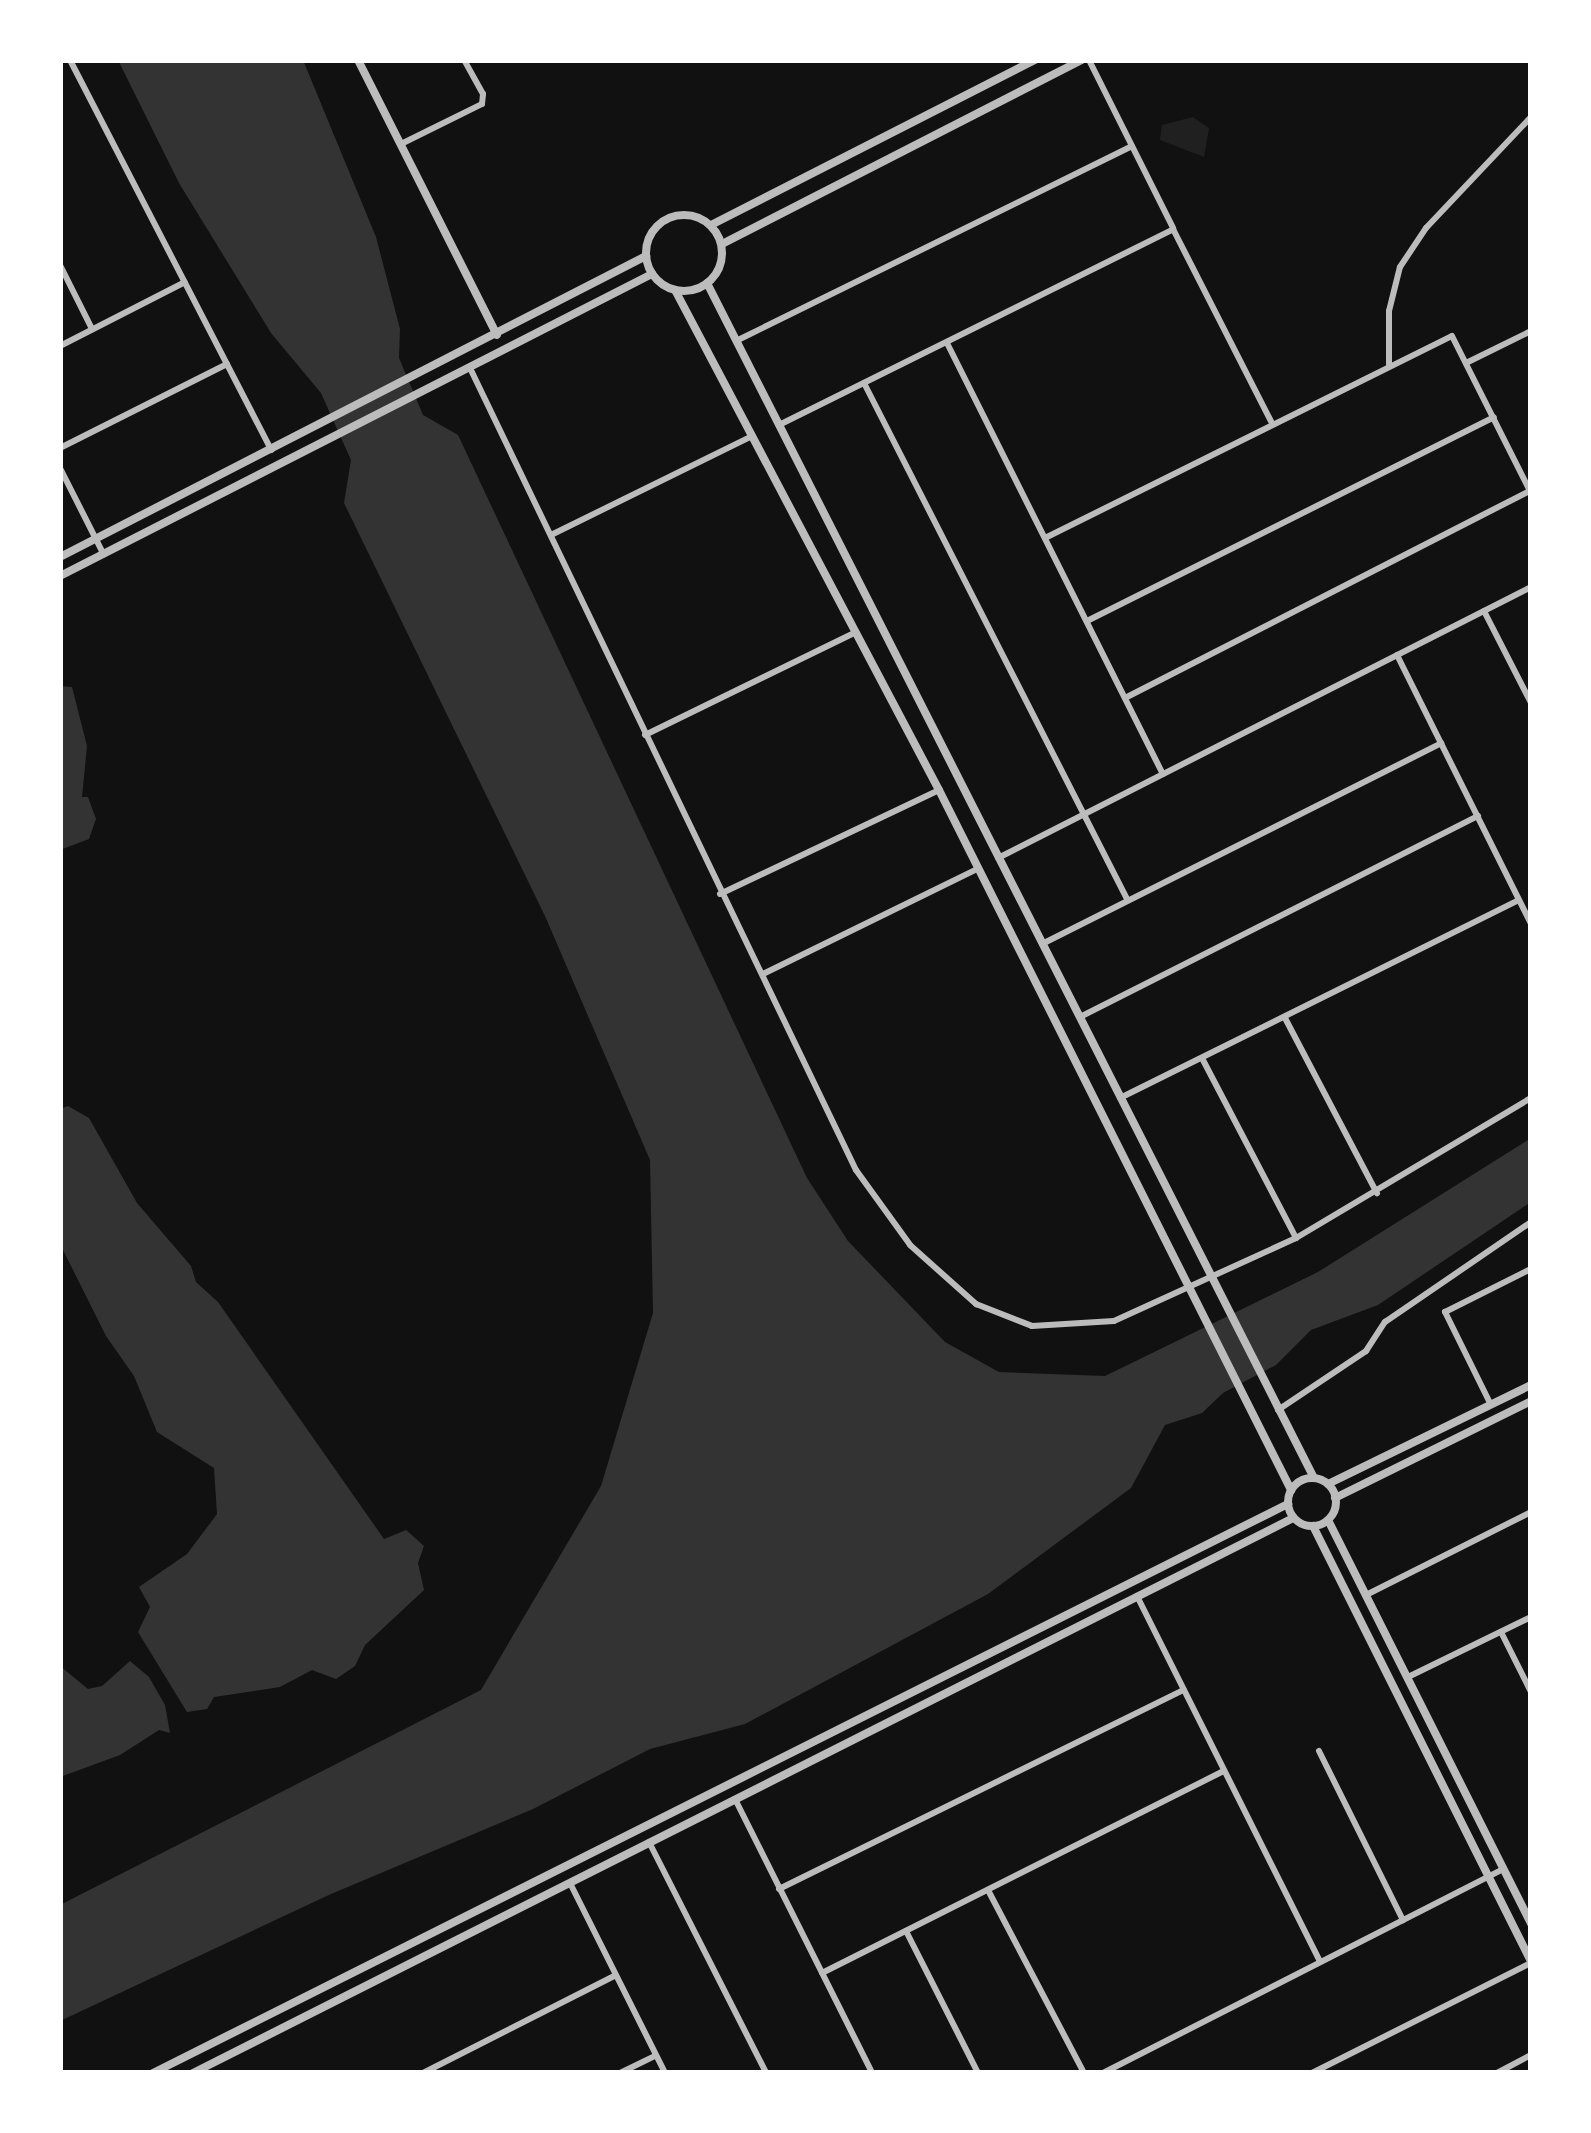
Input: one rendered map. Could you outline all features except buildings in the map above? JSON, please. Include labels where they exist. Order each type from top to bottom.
[{"type":"street","points":[[70,60],[271,450]]},
{"type":"street","points":[[358,60],[496,335]]},
{"type":"street","points":[[400,144],[482,104],[483,94],[464,60]]},
{"type":"street","points":[[710,225],[1035,60]]},
{"type":"street","points":[[722,244],[1085,60],[1271,422]]},
{"type":"street","points":[[1389,364],[1389,310],[1400,267],[1426,228],[1531,117]]},
{"type":"street","points":[[736,341],[1132,146]]},
{"type":"street","points":[[675,290],[707,283],[720,266],[722,244],[710,225],[695,216],[670,217],[652,232],[646,256],[652,274],[675,290],[939,790],[1257,1420],[1291,1490],[1288,1504],[1293,1517],[1313,1526],[1531,1962],[1312,2073]]},
{"type":"street","points":[[779,424],[1174,229]]},
{"type":"street","points":[[60,557],[646,256]]},
{"type":"street","points":[[60,265],[92,329]]},
{"type":"street","points":[[60,576],[652,274]]},
{"type":"street","points":[[60,346],[184,282]]},
{"type":"street","points":[[707,283],[1313,1478],[1328,1484],[1335,1498],[1328,1520],[1531,1924]]},
{"type":"street","points":[[1466,363],[1531,331]]},
{"type":"street","points":[[1045,538],[1452,336],[1494,417],[1530,492],[1125,698]]},
{"type":"street","points":[[947,343],[1163,774]]},
{"type":"street","points":[[60,448],[227,364]]},
{"type":"street","points":[[470,368],[720,894],[868,1190],[910,1245],[976,1304],[1014,1322],[1078,1328],[1114,1321],[1193,1293],[1377,1193],[1531,1098]]},
{"type":"street","points":[[864,383],[1126,899]]},
{"type":"street","points":[[1087,621],[1494,417]]},
{"type":"street","points":[[551,536],[752,436]]},
{"type":"street","points":[[60,468],[104,555]]},
{"type":"street","points":[[157,509],[164,524]]},
{"type":"street","points":[[998,858],[1531,587]]},
{"type":"street","points":[[1484,611],[1531,703]]},
{"type":"street","points":[[645,735],[856,632]]},
{"type":"street","points":[[1397,655],[1531,924]]},
{"type":"street","points":[[1042,944],[1441,743]]},
{"type":"street","points":[[720,894],[939,790]]},
{"type":"street","points":[[1080,1017],[1478,816]]},
{"type":"street","points":[[764,974],[977,869]]},
{"type":"street","points":[[1120,1099],[1519,900]]},
{"type":"street","points":[[1286,1018],[1377,1193]]},
{"type":"street","points":[[1203,1060],[1296,1238]]},
{"type":"street","points":[[1278,1410],[1366,1351],[1385,1322],[1531,1222]]},
{"type":"street","points":[[1491,1405],[1444,1312],[1531,1269]]},
{"type":"street","points":[[1328,1484],[1531,1385]]},
{"type":"street","points":[[1335,1498],[1531,1401]]},
{"type":"street","points":[[1291,1490],[1313,1478]]},
{"type":"street","points":[[153,2073],[1288,1504]]},
{"type":"street","points":[[1366,1595],[1531,1512]]},
{"type":"street","points":[[193,2073],[1293,1517]]},
{"type":"street","points":[[1313,1526],[1328,1520]]},
{"type":"street","points":[[1137,1596],[1319,1961]]},
{"type":"street","points":[[1408,1677],[1531,1617]]},
{"type":"street","points":[[1501,1632],[1531,1691]]},
{"type":"street","points":[[779,1889],[1184,1690]]},
{"type":"street","points":[[1319,1750],[1403,1920]]},
{"type":"street","points":[[821,1973],[1223,1772]]},
{"type":"street","points":[[735,1799],[872,2073]]},
{"type":"street","points":[[649,1842],[766,2073]]},
{"type":"street","points":[[1103,2073],[1503,1869]]},
{"type":"street","points":[[570,1882],[665,2073]]},
{"type":"street","points":[[989,1892],[1084,2073]]},
{"type":"street","points":[[906,1931],[978,2073]]},
{"type":"street","points":[[423,2073],[616,1975]]},
{"type":"street","points":[[620,2073],[656,2055]]},
{"type":"street","points":[[1497,2073],[1531,2055]]},
{"type":"shaded area","points":[[118,60],[303,60],[376,237],[400,329],[399,358],[423,415],[458,435],[807,1178],[848,1241],[945,1342],[999,1372],[1105,1376],[1318,1272],[1531,1138],[1531,1202],[1378,1305],[1311,1330],[1276,1365],[1223,1393],[1202,1413],[1165,1425],[1131,1488],[988,1594],[745,1724],[650,1749],[533,1809],[331,1894],[60,2021],[60,1905],[481,1690],[601,1486],[653,1313],[650,1160],[545,916],[344,503],[351,460],[321,393],[271,333],[179,183]]},
{"type":"shaded area","points":[[1193,117],[1209,128],[1204,157],[1160,140],[1162,125]]},
{"type":"shaded area","points":[[60,686],[72,687],[87,746],[82,797],[88,797],[96,819],[89,839],[60,850]]},
{"type":"shaded area","points":[[68,1106],[89,1118],[137,1203],[191,1266],[196,1282],[218,1302],[384,1539],[406,1530],[424,1546],[418,1563],[424,1590],[365,1645],[355,1666],[336,1679],[312,1670],[280,1687],[214,1697],[207,1709],[187,1712],[138,1632],[150,1607],[139,1587],[187,1554],[217,1514],[214,1468],[157,1432],[134,1376],[106,1336],[60,1244],[60,1109]]},
{"type":"shaded area","points":[[130,1661],[149,1677],[165,1705],[170,1733],[159,1730],[120,1755],[60,1777],[60,1666],[88,1689],[102,1686]]}]
